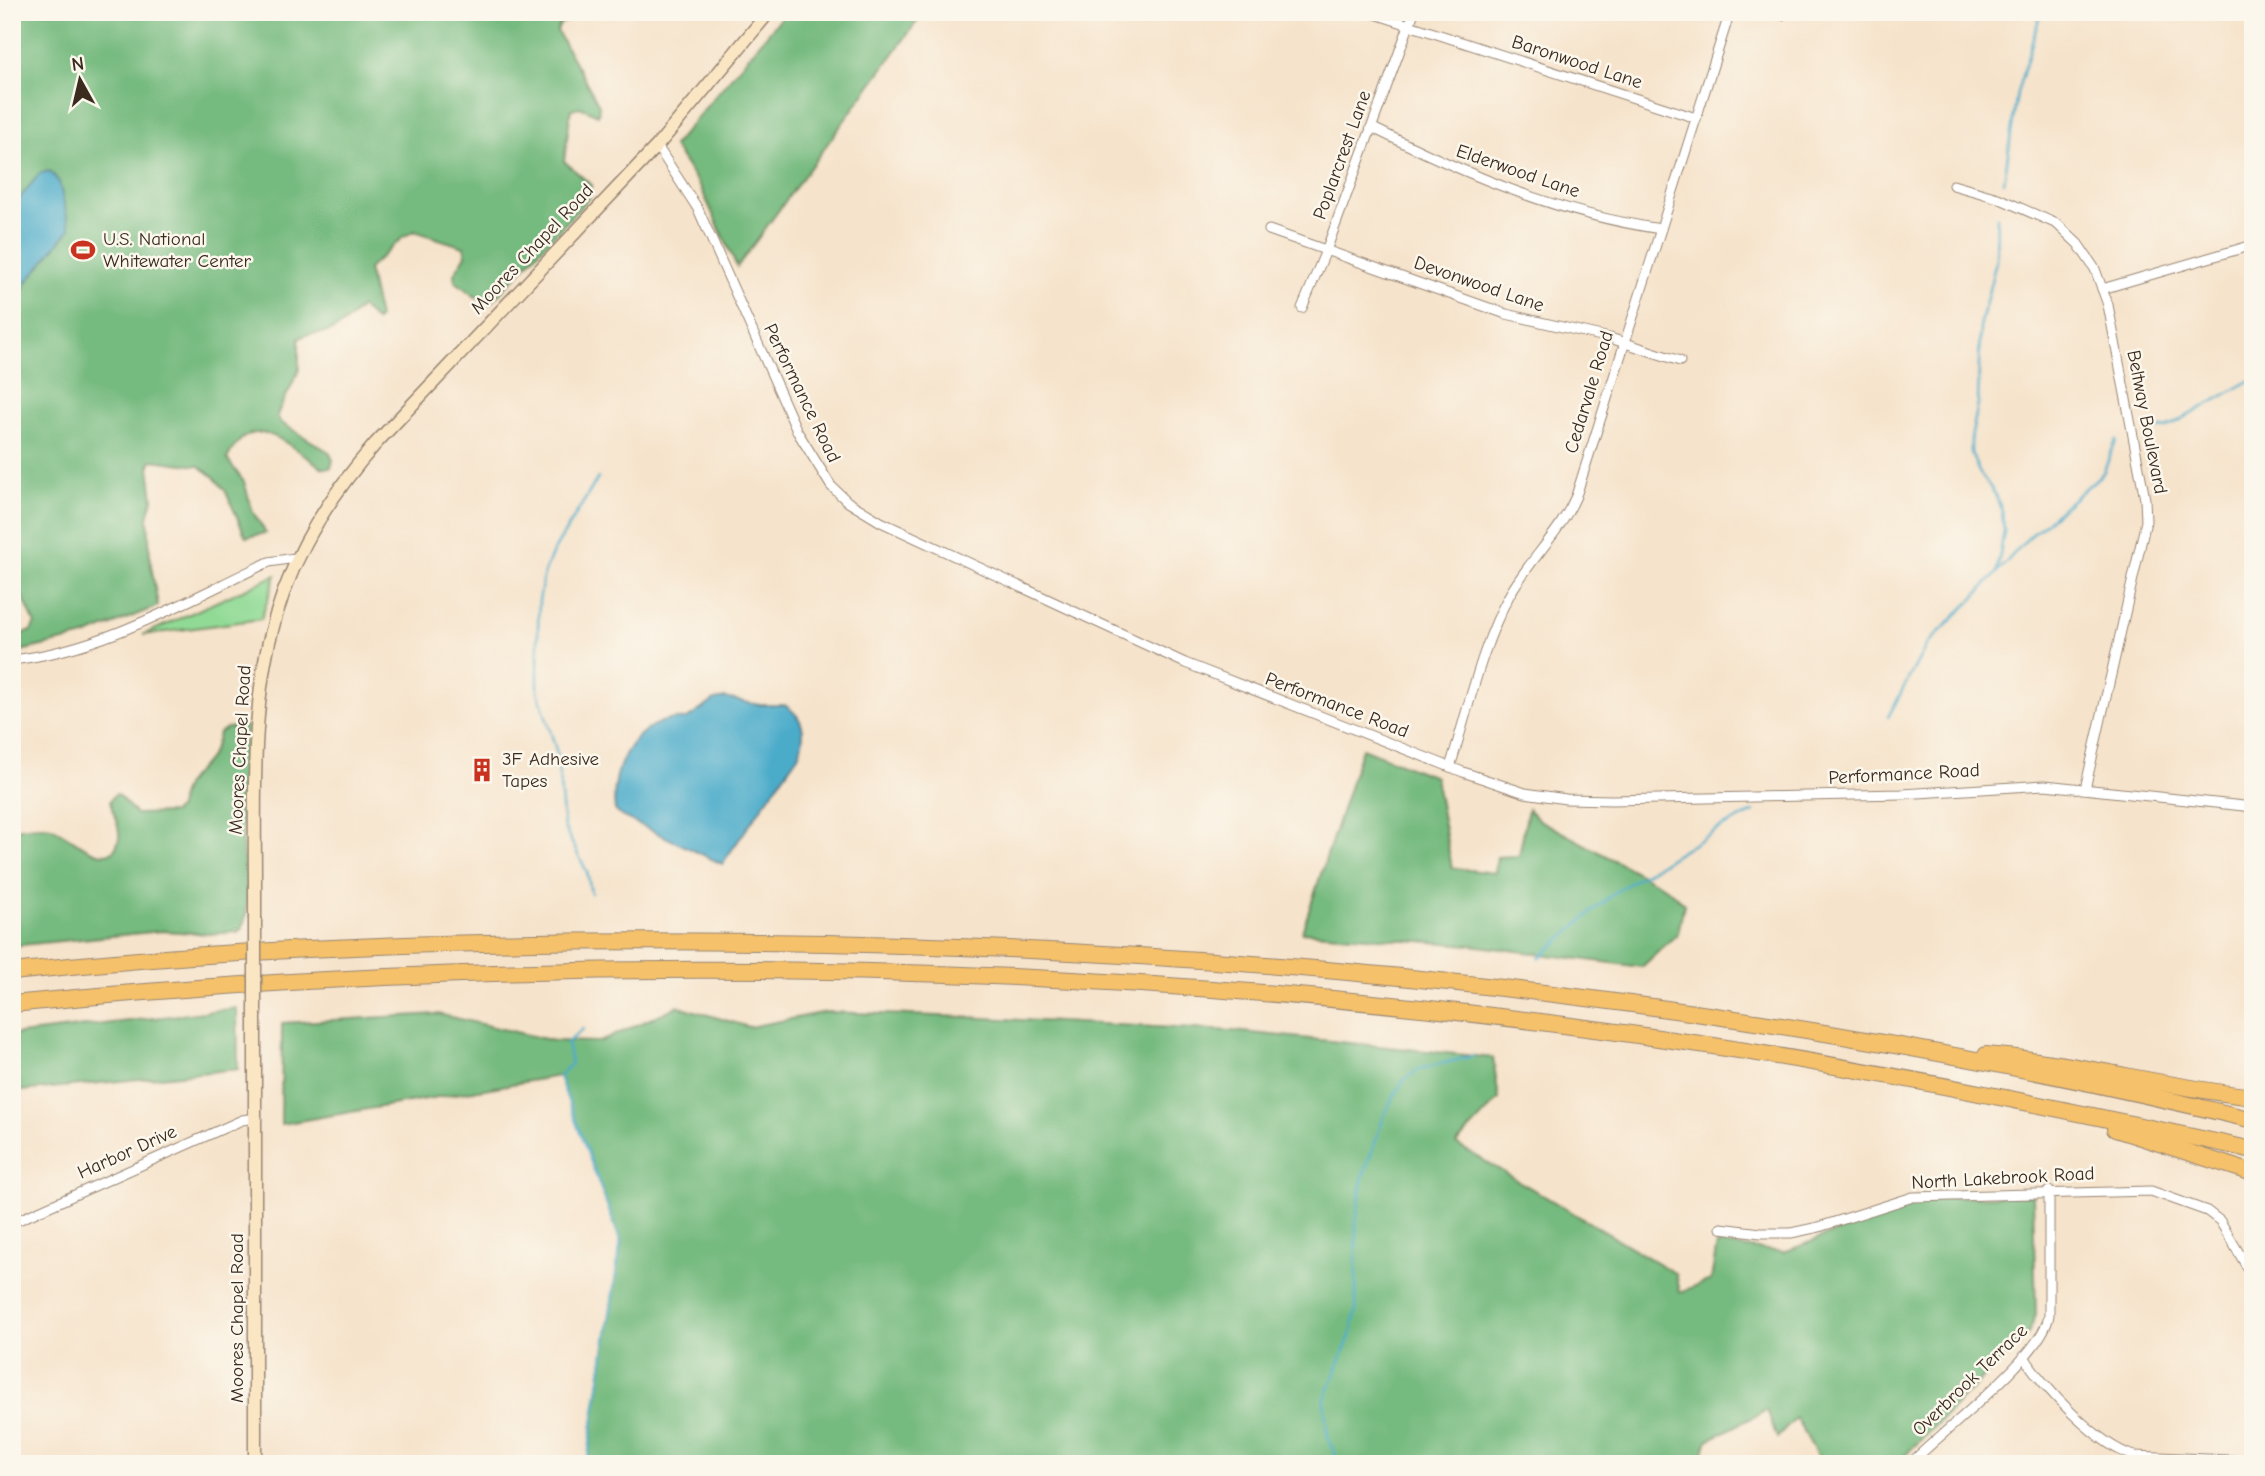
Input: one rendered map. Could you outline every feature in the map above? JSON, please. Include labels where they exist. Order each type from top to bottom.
[{"type":"highway","points":[[12,972],[162,958],[443,945],[656,941],[999,948],[1203,960],[1478,986],[1641,1007],[1897,1047],[2253,1120]]},
{"type":"highway","points":[[12,1004],[216,987],[574,971],[825,971],[1058,980],[1222,991],[1514,1019],[1781,1057],[2053,1107],[2253,1150]]},
{"type":"highway","points":[[1897,1047],[2018,1057],[2194,1090],[2253,1097]]},
{"type":"highway","points":[[2053,1107],[2253,1173]]},
{"type":"main road","name":"Moores Chapel Road","points":[[255,1464],[255,917],[258,695],[274,612],[295,558],[323,510],[356,465],[657,146],[769,12]]},
{"type":"street","name":"Baronwood Lane","points":[[1369,12],[1696,118]]},
{"type":"street","name":"Poplarcrest Lane","points":[[1302,308],[1327,248],[1414,12]]},
{"type":"street","name":"Cedarvale Road","points":[[1450,767],[1503,608],[1517,583],[1552,538],[1576,496],[1730,12]]},
{"type":"street","name":"Elderwood Lane","points":[[1370,127],[1498,187],[1577,211],[1661,229]]},
{"type":"street","name":"Performance Road","points":[[657,146],[698,209],[808,452],[831,486],[848,502],[943,553],[1137,642],[1253,691],[1525,793],[1566,799],[1902,794],[2018,785],[2085,789],[2253,807]]},
{"type":"street","name":"Beltway Boulevard","points":[[1953,185],[1998,198],[2057,224],[2078,244],[2095,269],[2102,289],[2145,499],[2146,521],[2085,789]]},
{"type":"street","name":"Devonwood Lane","points":[[1269,230],[1327,248],[1506,314],[1623,342],[1680,361]]},
{"type":"street","points":[[2102,289],[2253,245]]},
{"type":"street","points":[[12,660],[79,647],[269,562],[295,558]]},
{"type":"street","name":"Harbor Drive","points":[[12,1223],[242,1120],[257,1118]]},
{"type":"street","name":"North Lakebrook Road","points":[[1721,1228],[1761,1233],[1791,1233],[1819,1227],[1913,1197],[2151,1191],[2190,1202],[2220,1221],[2253,1277]]},
{"type":"street","name":"Overbrook Terrace","points":[[1910,1464],[2024,1356],[2041,1336],[2048,1320],[2049,1192]]},
{"type":"street","points":[[2024,1356],[2030,1367],[2095,1434],[2121,1451],[2135,1456],[2253,1461]]},
{"type":"green space","points":[[12,12],[574,12],[572,19],[560,24],[557,31],[599,105],[598,115],[580,107],[571,109],[564,161],[591,185],[589,198],[490,304],[474,296],[455,281],[454,274],[466,255],[464,247],[414,231],[403,237],[368,269],[379,318],[376,321],[361,307],[337,328],[299,339],[299,370],[277,415],[280,422],[329,452],[333,460],[331,468],[323,468],[272,435],[248,435],[237,443],[227,459],[244,482],[253,512],[266,533],[246,537],[225,490],[213,476],[199,466],[152,460],[149,467],[153,499],[148,517],[150,559],[158,606],[85,636],[12,653],[12,637],[31,631],[35,623],[12,574]]},
{"type":"green space","points":[[786,12],[924,12],[737,267],[701,188],[673,146]]},
{"type":"green space","points":[[276,575],[261,619],[143,635]]},
{"type":"green space","points":[[247,726],[242,840],[247,910],[241,931],[212,934],[162,931],[12,946],[12,829],[51,827],[88,849],[107,854],[115,849],[119,838],[119,829],[110,801],[114,795],[117,794],[136,814],[173,813],[179,808],[186,785],[210,757],[219,733],[227,728]]},
{"type":"green space","points":[[1362,748],[1435,777],[1452,868],[1495,873],[1497,857],[1519,856],[1528,809],[1539,820],[1668,889],[1684,904],[1678,933],[1642,967],[1470,945],[1302,932]]},
{"type":"green space","points":[[678,1006],[749,1027],[827,1012],[965,1017],[1233,1031],[1493,1058],[1499,1099],[1456,1144],[1676,1274],[1680,1292],[1711,1280],[1717,1244],[1784,1252],[1926,1198],[2033,1195],[2036,1315],[2028,1334],[1896,1464],[1822,1464],[1796,1418],[1777,1438],[1767,1410],[1708,1440],[1699,1464],[587,1464],[621,1242],[559,1076],[281,1124],[282,1023],[438,1014],[554,1041],[600,1042]]},
{"type":"green space","points":[[237,1008],[238,1069],[12,1092],[12,1035]]},
{"type":"water","points":[[50,171],[59,182],[70,229],[27,282],[12,307],[12,208],[40,173]]},
{"type":"water","points":[[725,698],[760,705],[785,705],[797,715],[802,726],[803,739],[799,754],[722,864],[621,816],[615,810],[614,794],[622,761],[641,734],[654,725],[669,720],[687,719],[715,700]]},
{"type":"waterway","points":[[2004,182],[2017,93],[2041,12]]},
{"type":"waterway","points":[[1997,217],[1996,261],[1980,327],[1978,404],[1971,453],[2002,511],[2004,531],[1997,571]]},
{"type":"waterway","points":[[2156,429],[2166,428],[2253,379]]},
{"type":"waterway","points":[[1888,717],[1927,644],[1975,597],[2027,539],[2103,473],[2116,441]]},
{"type":"waterway","points":[[591,893],[587,872],[564,827],[557,753],[538,691],[538,627],[544,573],[553,552],[598,478]]},
{"type":"waterway","points":[[1539,958],[1615,892],[1718,829],[1754,812]]},
{"type":"waterway","points":[[583,1029],[567,1043],[571,1064],[559,1076],[621,1242],[587,1464]]},
{"type":"waterway","points":[[1340,1464],[1328,1439],[1324,1401],[1352,1331],[1356,1310],[1356,1222],[1362,1179],[1386,1111],[1403,1081],[1419,1069],[1473,1056]]},
{"type":"place","name":"U.S. National Whitewater Center","points":[[83,250]]},
{"type":"place","name":"3F Adhesive Tapes","points":[[482,770]]}]
